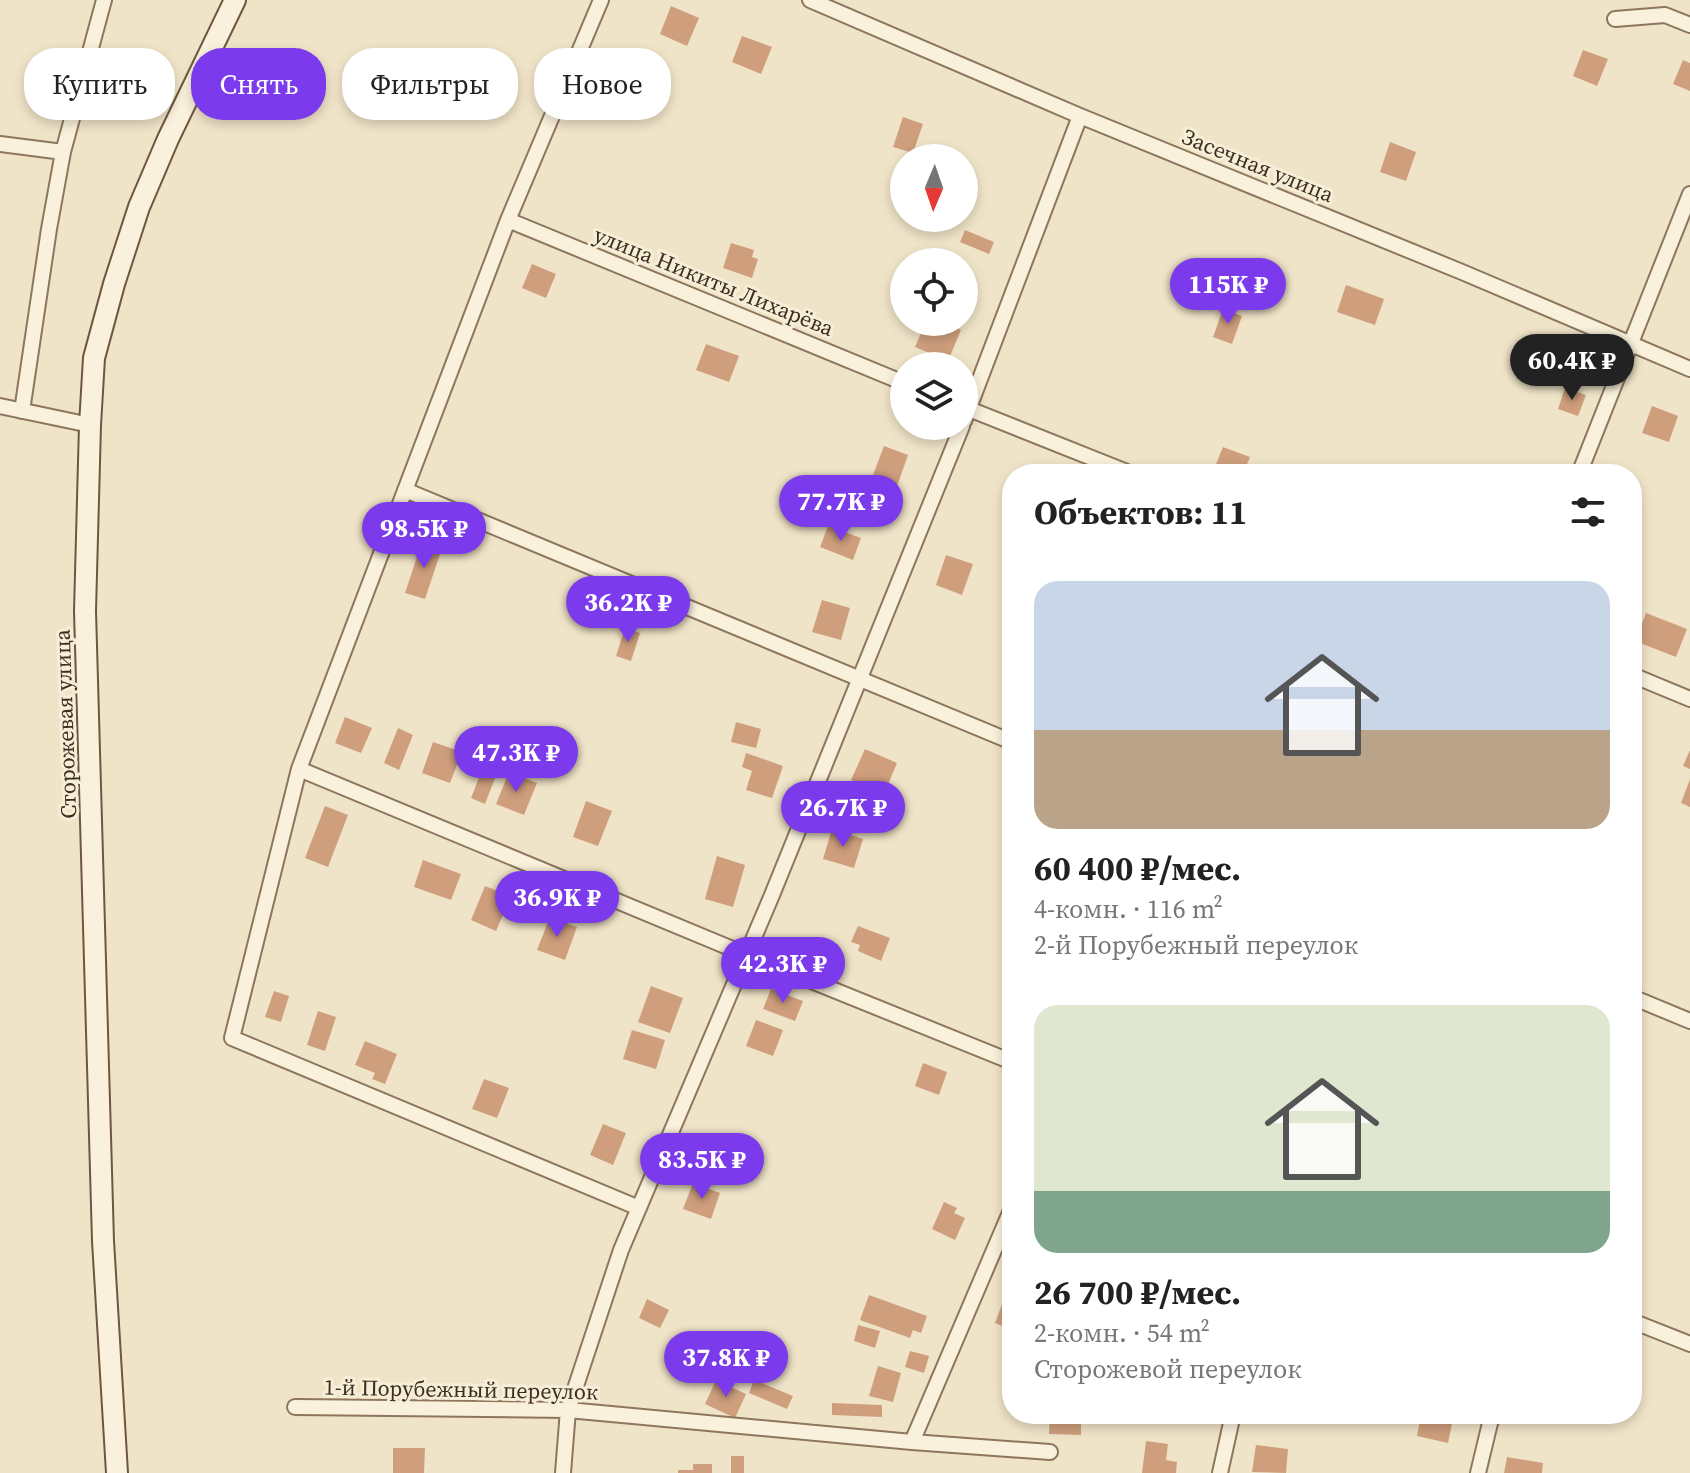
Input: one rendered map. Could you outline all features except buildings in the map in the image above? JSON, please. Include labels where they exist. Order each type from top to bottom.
[{"type":"main road","name":"Сторожевая улица","points":[[117,1473],[103,1241],[85,626],[94,358],[139,207],[235,0]]},
{"type":"street","points":[[22,411],[63,152],[104,0]]},
{"type":"street","points":[[601,0],[508,220],[299,769],[232,1038],[639,1208]]},
{"type":"street","name":"Засечная улица","points":[[810,0],[1080,116],[1690,369]]},
{"type":"street","points":[[1615,19],[1665,15],[1690,25]]},
{"type":"street","points":[[978,382],[1080,116]]},
{"type":"street","points":[[0,144],[63,152]]},
{"type":"street","points":[[1583,464],[1690,194]]},
{"type":"street","name":"улица Никиты Лихарёва","points":[[508,220],[890,377]]},
{"type":"street","points":[[0,406],[90,425]]},
{"type":"street","points":[[978,421],[1103,464]]},
{"type":"street","points":[[563,1473],[568,1410],[621,1250],[747,955],[955,440]]},
{"type":"street","points":[[405,490],[1002,738]]},
{"type":"street","points":[[1642,679],[1690,699]]},
{"type":"street","points":[[299,769],[1002,1058]]},
{"type":"street","points":[[1642,1001],[1690,1021]]},
{"type":"street","points":[[912,1442],[1002,1231]]},
{"type":"street","points":[[1642,1325],[1690,1344]]},
{"type":"street","name":"1-й Порубежный переулок","points":[[295,1407],[568,1410],[1050,1452]]},
{"type":"street","points":[[1220,1473],[1231,1424]]},
{"type":"street","points":[[1478,1473],[1490,1424]]}]
